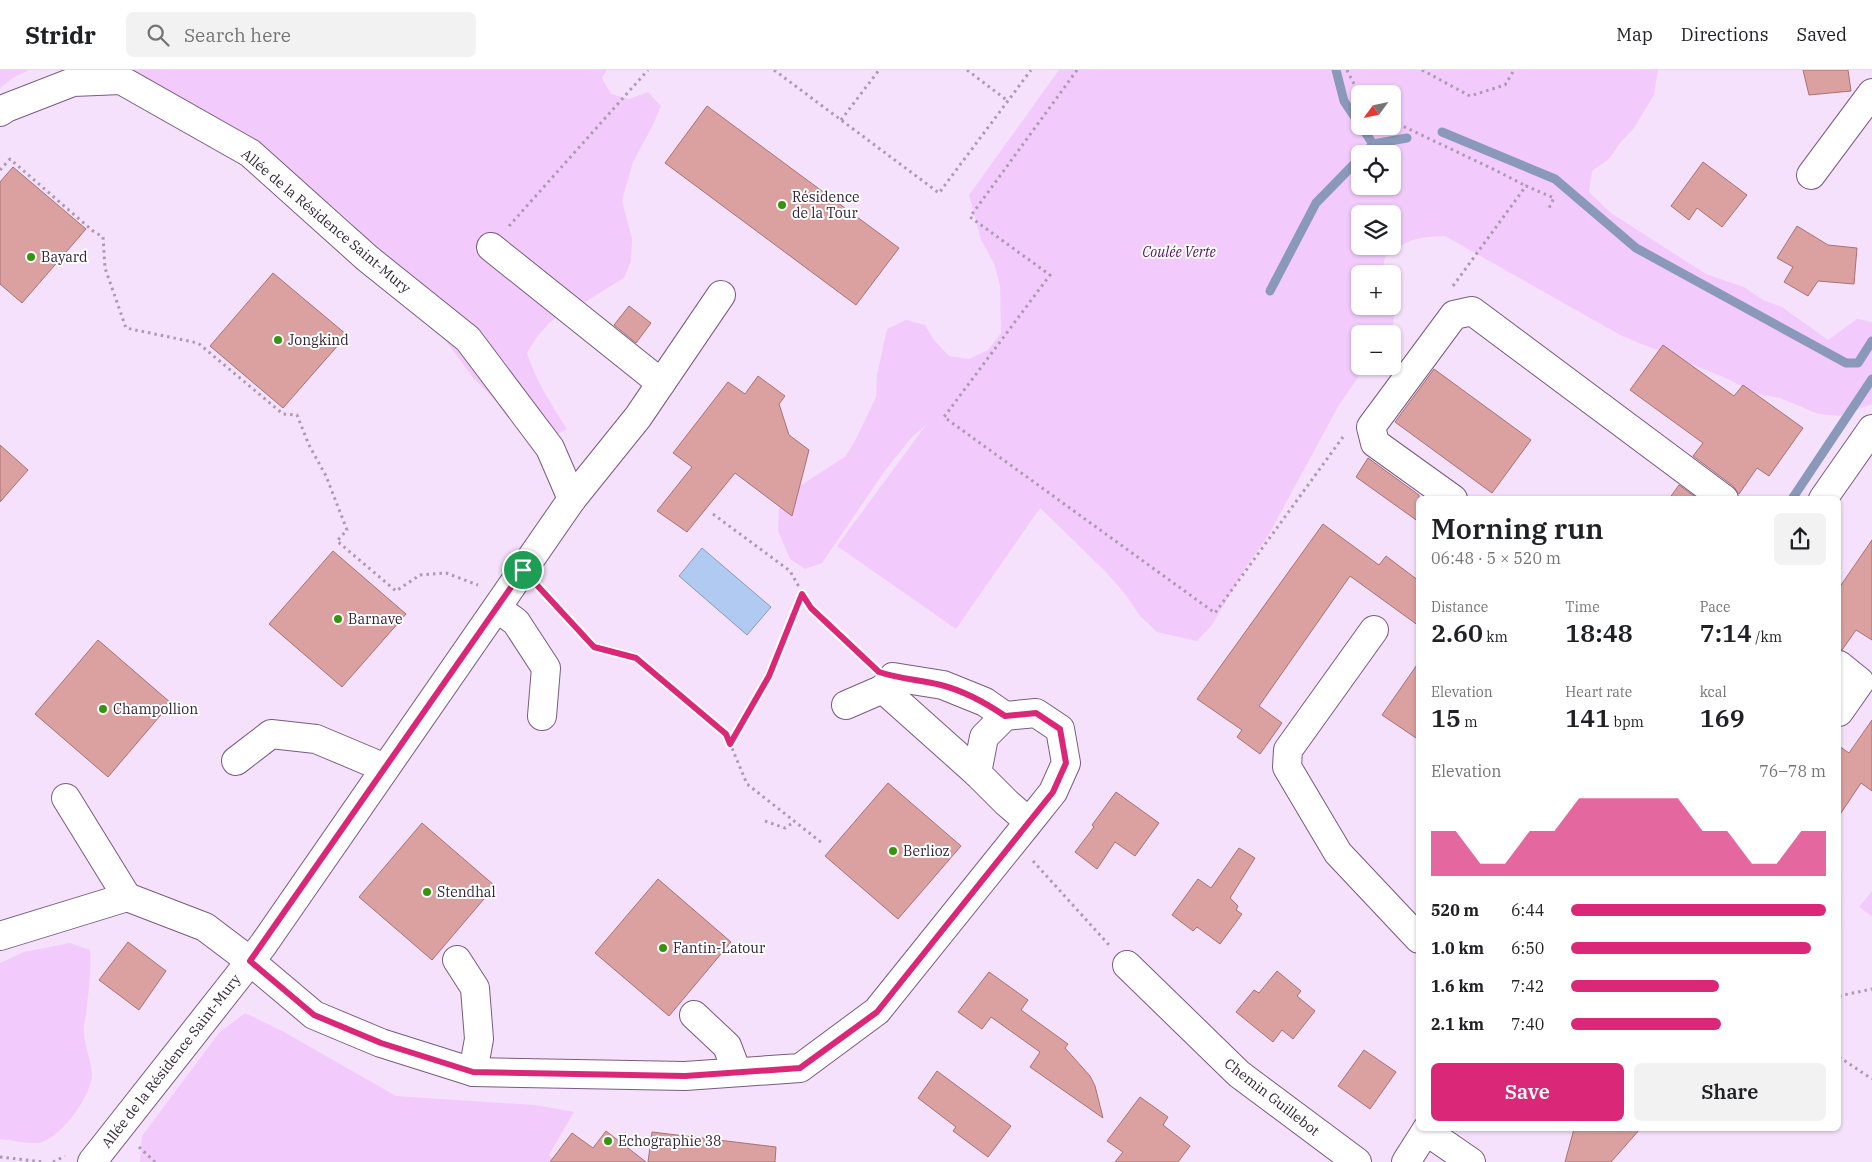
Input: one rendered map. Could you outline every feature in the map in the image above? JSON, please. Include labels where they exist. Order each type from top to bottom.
[{"type":"street","name":"Allée de la Résidence Saint-Mury","points":[[0,112],[73,82],[121,80],[250,153],[367,258],[468,339],[550,448],[572,499]]},
{"type":"street","points":[[1811,175],[1872,93]]},
{"type":"street","points":[[491,247],[661,383]]},
{"type":"street","name":"Allée de la Résidence Saint-Mury","points":[[92,1162],[250,961],[572,499],[638,417],[722,295]]},
{"type":"street","points":[[1449,496],[1375,443],[1371,427],[1454,315],[1472,311],[1720,496]]},
{"type":"street","points":[[1825,496],[1872,429]]},
{"type":"street","points":[[499,604],[516,622],[546,668],[542,716]]},
{"type":"street","points":[[1374,630],[1288,750],[1287,767],[1338,853],[1416,936]]},
{"type":"street","points":[[1841,665],[1869,670],[1841,709]]},
{"type":"street","points":[[846,704],[888,683],[943,685],[985,702],[1005,716],[984,737],[977,772]]},
{"type":"street","points":[[888,683],[1007,803],[1021,831]]},
{"type":"street","name":"Allée de la Résidence Saint-Mury","points":[[127,897],[205,927],[250,961],[314,1015],[381,1043],[473,1072],[685,1076],[800,1068],[877,1012],[1053,792],[1066,763],[1060,729],[1036,713],[1005,716]]},
{"type":"street","points":[[236,761],[270,734],[316,739],[385,768]]},
{"type":"street","points":[[0,936],[127,897],[66,798]]},
{"type":"street","points":[[458,960],[475,988],[479,1039],[473,1072]]},
{"type":"street","name":"Chemin Guillebot","points":[[1126,965],[1238,1074],[1357,1162]]},
{"type":"street","points":[[694,1015],[727,1046],[737,1072]]},
{"type":"street","points":[[1406,1162],[1425,1131]]},
{"type":"street","points":[[1427,1131],[1471,1162]]},
{"type":"path","points":[[491,247],[648,70]]},
{"type":"path","points":[[774,70],[939,193],[1031,70]]},
{"type":"path","points":[[841,120],[879,70]]},
{"type":"path","points":[[967,70],[1008,101]]},
{"type":"path","points":[[1077,70],[970,216],[1050,275],[944,417],[1215,614],[1344,436]]},
{"type":"path","points":[[1347,70],[1354,85]]},
{"type":"path","points":[[1422,70],[1470,96],[1505,85],[1514,70]]},
{"type":"path","points":[[1401,125],[1554,198],[1548,210]]},
{"type":"path","points":[[0,170],[10,159],[102,237],[105,268],[126,328],[198,343],[283,414],[297,415],[309,446],[326,476],[347,530],[337,541],[396,591],[420,575],[446,573],[477,584],[499,604]]},
{"type":"path","points":[[1449,291],[1526,186]]},
{"type":"path","points":[[713,514],[790,570],[811,608],[879,672],[888,683]]},
{"type":"path","points":[[523,570],[594,647],[636,658],[726,734],[747,784],[822,843]]},
{"type":"path","points":[[730,744],[769,676],[802,594]]},
{"type":"path","points":[[765,821],[785,828],[794,822]]},
{"type":"path","points":[[1021,831],[1126,965]]},
{"type":"path","points":[[1841,996],[1872,989]]},
{"type":"path","points":[[1841,1058],[1872,1079]]},
{"type":"path","points":[[0,1157],[44,1162]]},
{"type":"green space","points":[[0,70],[29,70],[13,78],[0,88]]},
{"type":"green space","points":[[55,70],[607,70],[602,78],[611,94],[629,99],[648,92],[661,106],[633,162],[622,200],[632,239],[631,261],[624,278],[585,302],[564,312],[549,323],[527,353],[539,383],[567,429],[542,442],[519,423],[474,379],[410,292],[370,247],[352,223],[329,203],[296,181],[89,74]]},
{"type":"green space","name":"Coulée Verte","points":[[1059,70],[1658,70],[1654,95],[1634,128],[1609,159],[1592,171],[1589,192],[1611,213],[1706,274],[1744,287],[1763,300],[1782,307],[1828,340],[1857,319],[1872,322],[1872,404],[1840,416],[1818,414],[1780,398],[1758,394],[1721,376],[1622,336],[1445,236],[1419,238],[1401,246],[1401,205],[1351,205],[1351,255],[1388,255],[1385,257],[1384,265],[1351,265],[1351,315],[1395,315],[1393,325],[1351,325],[1351,375],[1360,375],[1339,405],[1268,536],[1246,567],[1212,625],[1197,641],[1157,632],[1140,616],[1125,594],[1105,571],[1040,508],[956,629],[837,546],[926,425],[912,437],[884,472],[822,563],[805,569],[790,559],[778,531],[779,509],[789,493],[846,456],[876,397],[877,375],[887,329],[906,320],[925,325],[934,340],[949,356],[969,359],[988,350],[1001,333],[1000,286],[994,263],[981,240],[969,195]]},
{"type":"green space","points":[[1872,891],[1872,916],[1859,907]]},
{"type":"green space","points":[[70,943],[90,950],[90,974],[84,1031],[92,1074],[91,1083],[74,1114],[50,1138],[42,1142],[33,1143],[0,1139],[0,963],[24,952]]},
{"type":"green space","points":[[245,1013],[284,1032],[396,1096],[535,1105],[574,1112],[549,1155],[557,1162],[140,1162],[142,1136],[219,1033]]},
{"type":"water","points":[[702,548],[771,607],[747,635],[679,576]]},
{"type":"building","points":[[1803,70],[1848,70],[1851,91],[1809,95]]},
{"type":"building","name":"Résidence de la Tour","points":[[707,106],[899,248],[856,305],[665,163]]},
{"type":"building","points":[[1703,162],[1747,195],[1722,227],[1697,208],[1689,220],[1671,206]]},
{"type":"building","name":"Bayard","points":[[13,167],[86,229],[22,303],[0,284],[0,182]]},
{"type":"building","points":[[1797,226],[1828,245],[1857,248],[1854,284],[1818,281],[1808,296],[1784,282],[1793,267],[1777,258]]},
{"type":"building","name":"Jongkind","points":[[273,273],[347,335],[283,408],[210,346]]},
{"type":"building","points":[[629,306],[651,323],[636,343],[614,325]]},
{"type":"building","points":[[1663,345],[1734,396],[1743,385],[1803,428],[1769,476],[1757,468],[1739,494],[1733,486],[1693,456],[1703,443],[1630,390]]},
{"type":"building","points":[[1434,369],[1531,440],[1492,493],[1395,422]]},
{"type":"building","points":[[758,376],[785,396],[779,404],[789,435],[809,450],[792,516],[735,473],[687,532],[657,511],[692,467],[673,453],[728,382],[745,394]]},
{"type":"building","points":[[0,445],[28,470],[0,502]]},
{"type":"building","points":[[1368,458],[1419,495],[1416,496],[1416,520],[1356,477]]},
{"type":"building","points":[[1679,485],[1694,496],[1671,496]]},
{"type":"building","points":[[1323,524],[1379,565],[1386,556],[1416,579],[1416,624],[1350,576],[1259,706],[1282,723],[1260,754],[1237,737],[1242,730],[1197,699]]},
{"type":"building","points":[[1872,540],[1872,640],[1856,630],[1842,650],[1841,650],[1841,585]]},
{"type":"building","name":"Barnave","points":[[333,551],[406,614],[342,687],[269,624]]},
{"type":"building","name":"Champollion","points":[[98,640],[171,703],[108,777],[35,714]]},
{"type":"building","points":[[1416,666],[1416,738],[1382,715]]},
{"type":"building","points":[[1872,720],[1872,791],[1861,783],[1841,813],[1841,747],[1849,753]]},
{"type":"building","name":"Berlioz","points":[[888,783],[961,846],[898,919],[825,856]]},
{"type":"building","points":[[1116,792],[1159,823],[1135,856],[1115,842],[1097,869],[1075,852],[1094,827],[1092,825]]},
{"type":"building","name":"Stendhal","points":[[422,823],[495,886],[432,960],[359,897]]},
{"type":"building","points":[[1239,848],[1255,858],[1230,898],[1238,906],[1236,910],[1242,914],[1220,944],[1197,927],[1193,931],[1172,915],[1198,879],[1211,888]]},
{"type":"building","name":"Fantin-Latour","points":[[658,879],[731,942],[669,1016],[595,953]]},
{"type":"building","points":[[128,942],[166,971],[139,1010],[99,980]]},
{"type":"building","points":[[1277,971],[1301,991],[1297,996],[1315,1011],[1293,1039],[1282,1030],[1273,1042],[1236,1012],[1254,990],[1259,993]]},
{"type":"building","points":[[989,972],[1028,1000],[1021,1010],[1068,1044],[1065,1048],[1090,1076],[1095,1086],[1103,1118],[1030,1067],[1040,1052],[991,1017],[982,1029],[958,1012]]},
{"type":"building","points":[[1364,1050],[1396,1072],[1370,1109],[1338,1086]]},
{"type":"building","points":[[937,1071],[1011,1126],[988,1157],[953,1131],[956,1127],[918,1098]]},
{"type":"building","points":[[1140,1097],[1168,1117],[1163,1125],[1190,1146],[1178,1162],[1115,1162],[1123,1152],[1107,1141]]},
{"type":"building","name":"Echographie 38","points":[[606,1131],[646,1162],[550,1162],[572,1133],[593,1148]]},
{"type":"building","points":[[1573,1131],[1638,1131],[1611,1162],[1565,1162]]},
{"type":"building","points":[[652,1132],[776,1147],[775,1162],[648,1162]]},
{"type":"waterway","points":[[1336,70],[1344,101],[1351,112]]},
{"type":"waterway","points":[[1442,132],[1555,179],[1636,248],[1846,363],[1858,363],[1872,341]]},
{"type":"waterway","points":[[1367,135],[1373,144]]},
{"type":"waterway","points":[[1372,145],[1407,138]]},
{"type":"waterway","points":[[1270,291],[1316,203],[1351,167]]},
{"type":"waterway","points":[[1794,496],[1872,379]]},
{"type":"place","name":"Résidence de la Tour","points":[[782,205]]},
{"type":"place","name":"Bayard","points":[[31,257]]},
{"type":"place","name":"Jongkind","points":[[278,340]]},
{"type":"place","name":"Barnave","points":[[338,619]]},
{"type":"place","name":"Champollion","points":[[103,709]]},
{"type":"place","name":"Berlioz","points":[[893,851]]},
{"type":"place","name":"Stendhal","points":[[427,892]]},
{"type":"place","name":"Fantin-Latour","points":[[663,948]]},
{"type":"place","name":"Echographie 38","points":[[608,1141]]},
{"type":"route","points":[[523,570],[594,647],[636,658],[726,734],[730,744],[769,676],[802,594],[811,608],[879,672],[893,677],[943,685],[985,702],[1005,716],[1036,713],[1060,729],[1066,763],[1053,792],[877,1012],[800,1068],[685,1076],[473,1072],[381,1043],[314,1015],[250,961],[523,570]]}]
